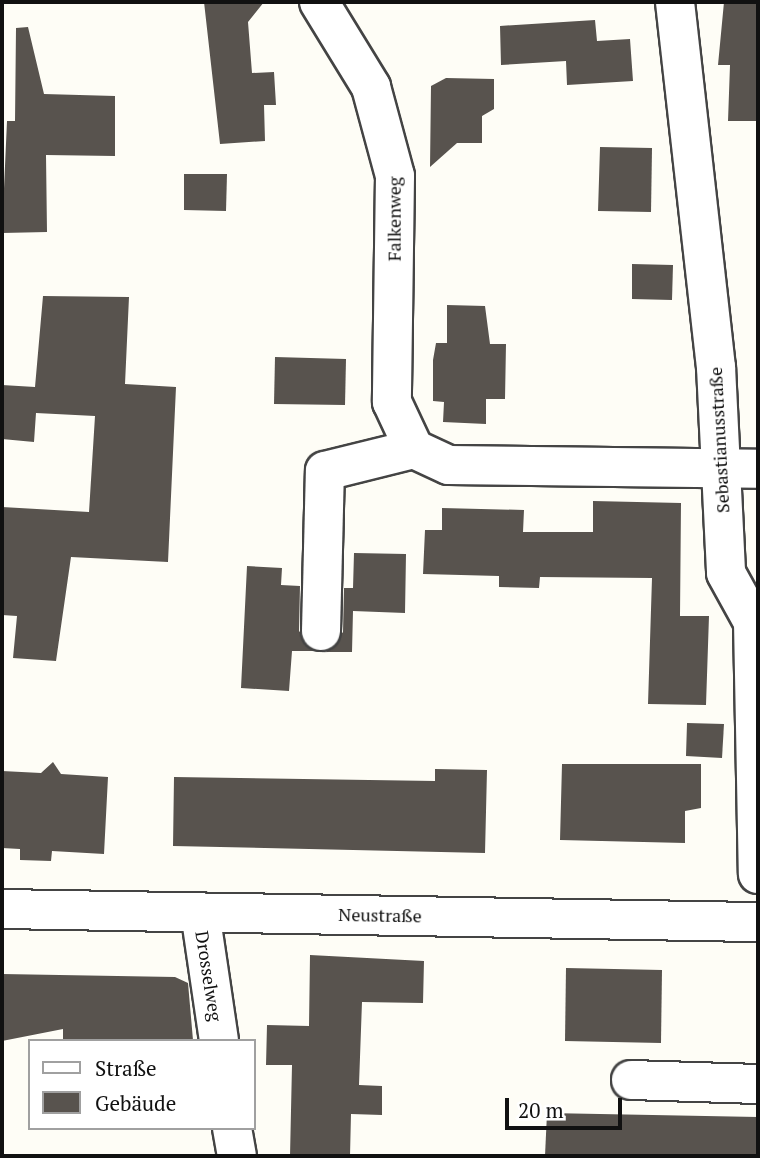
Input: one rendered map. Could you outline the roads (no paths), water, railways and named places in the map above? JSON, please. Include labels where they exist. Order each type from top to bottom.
[{"type":"street","name":"Falkenweg","points":[[319,2],[371,87],[395,176],[392,402],[414,449]]},
{"type":"street","name":"Sebastianusstraße","points":[[675,2],[740,469],[726,573],[753,622],[758,874]]},
{"type":"street","points":[[321,631],[325,471],[414,449],[449,465],[740,469]]},
{"type":"street","name":"Neustraße","points":[[2,909],[758,922]]},
{"type":"street","name":"Drosselweg","points":[[200,912],[219,1039]]},
{"type":"street","points":[[631,1080],[758,1084]]},
{"type":"street","points":[[232,1130],[237,1156]]}]
